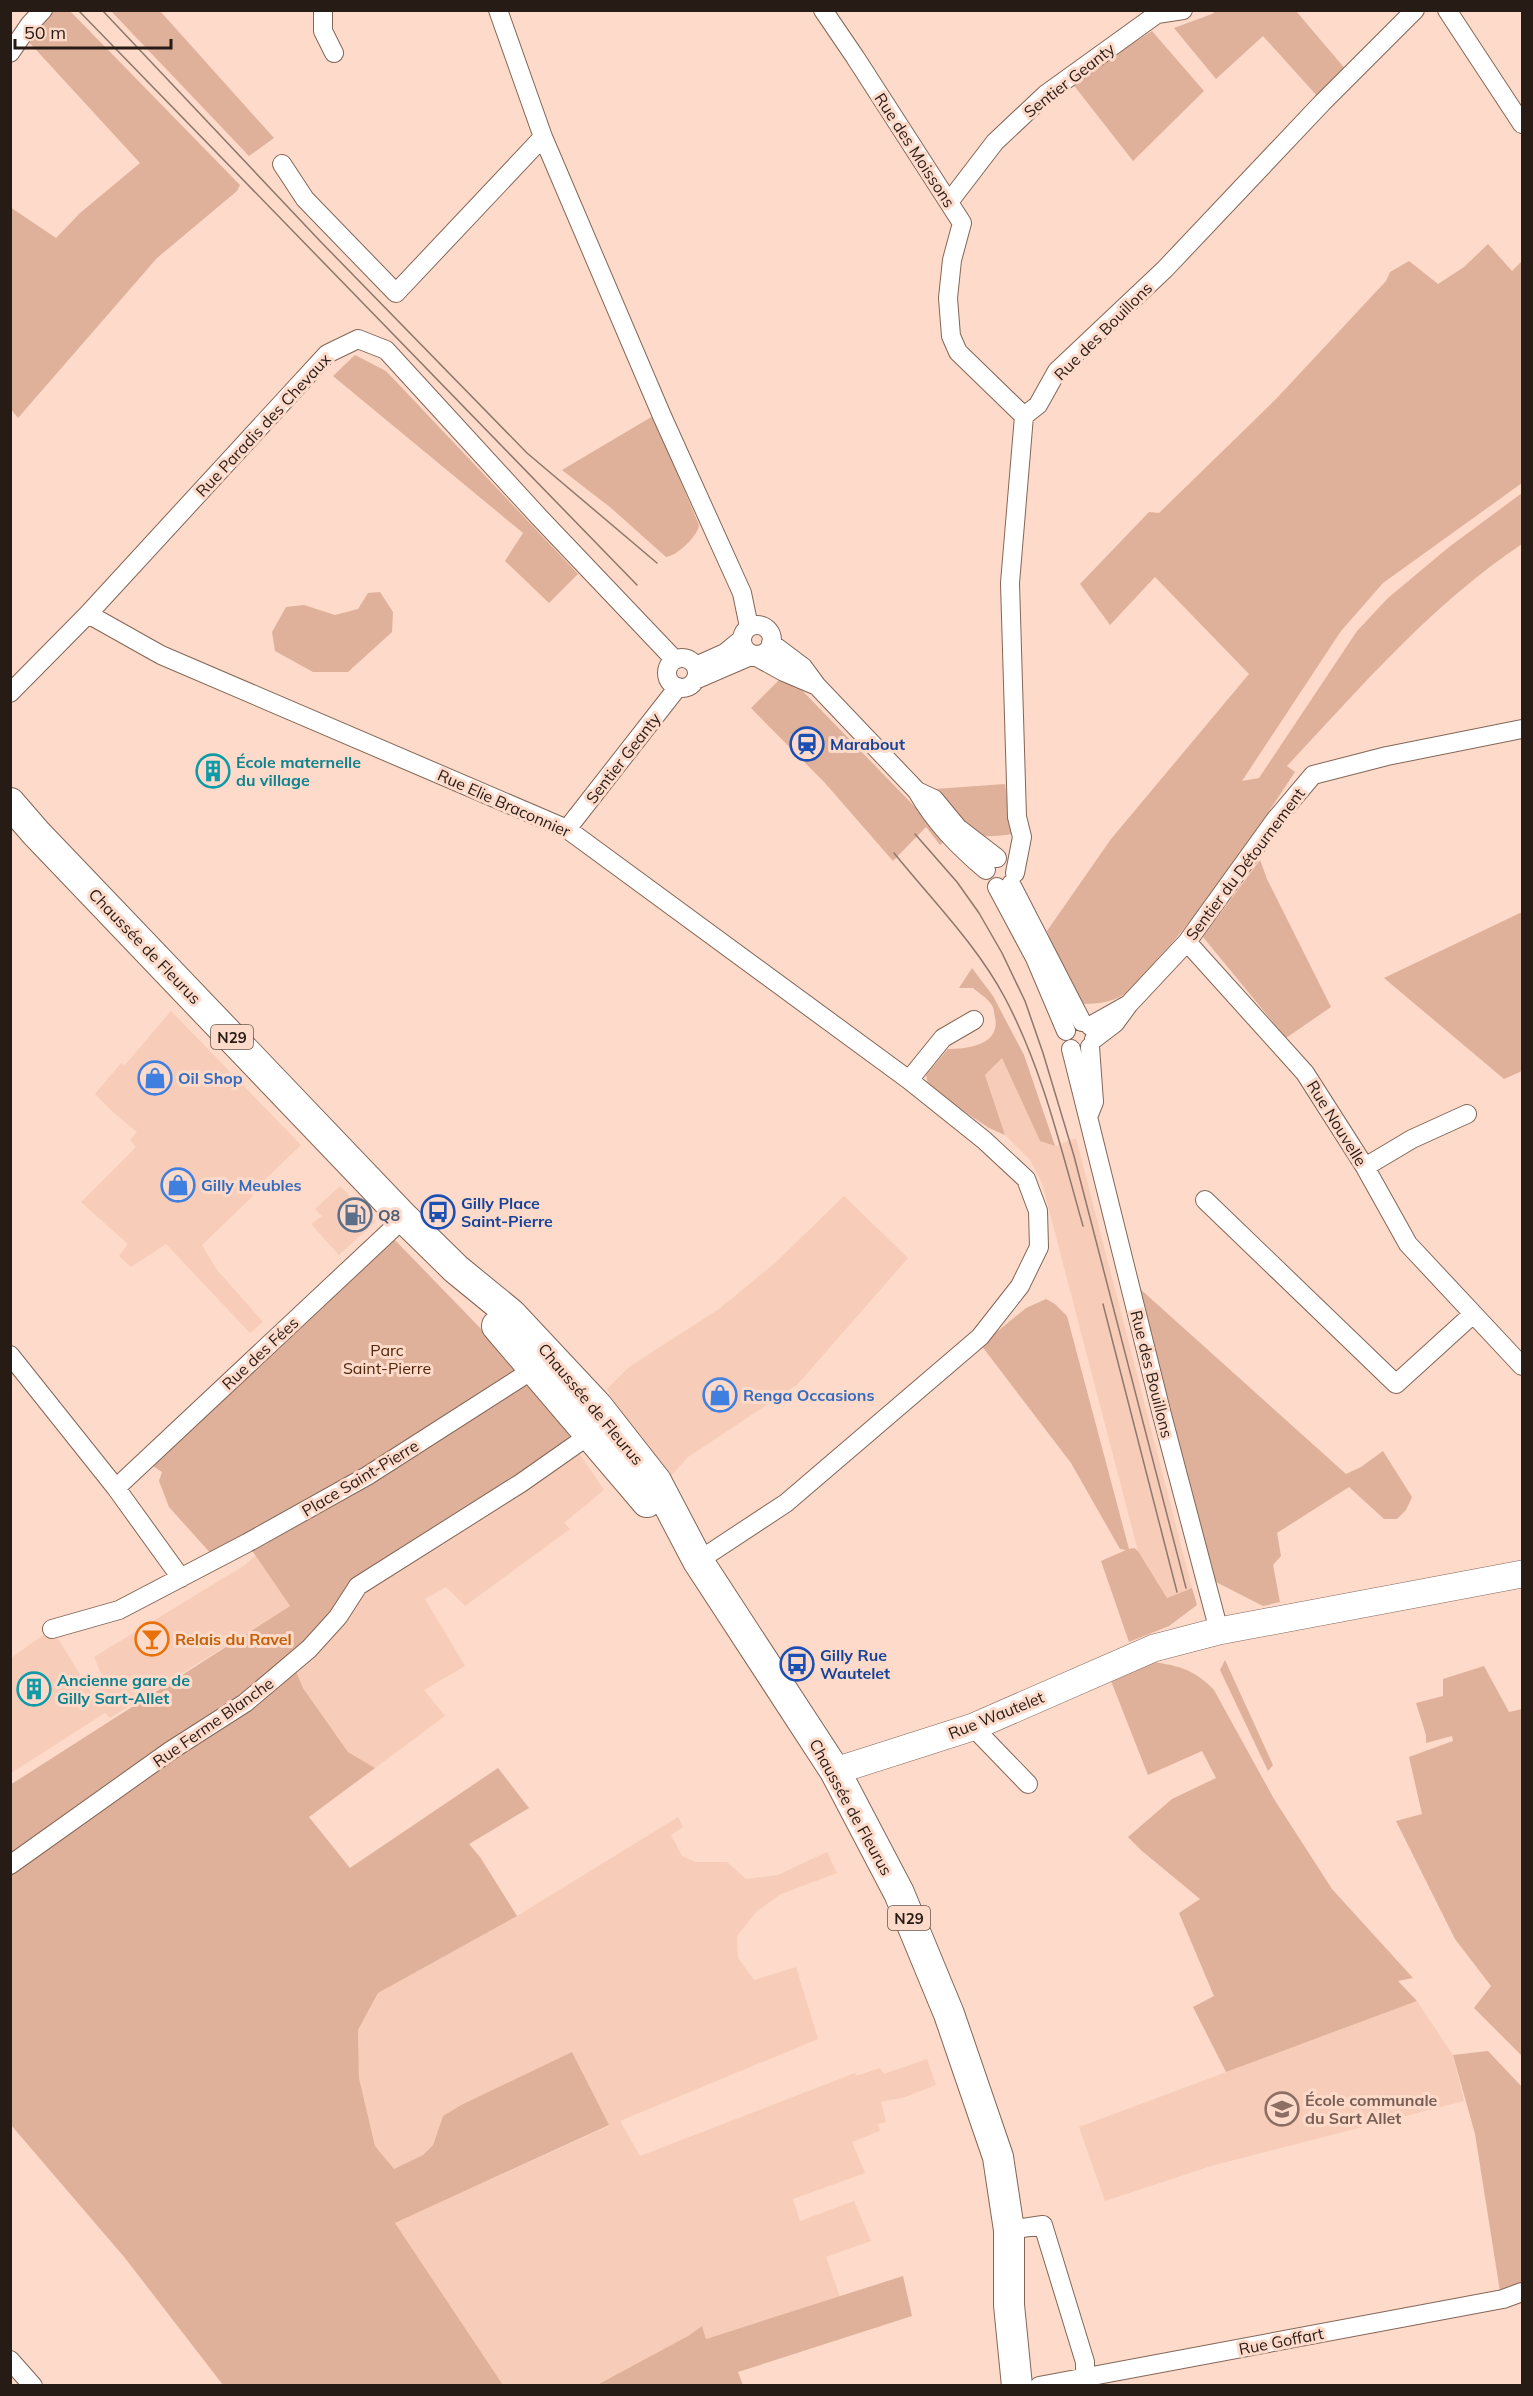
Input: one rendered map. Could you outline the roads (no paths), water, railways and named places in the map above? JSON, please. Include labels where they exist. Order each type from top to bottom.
[{"type":"main road","name":"Chaussée de Fleurus","points":[[10,803],[404,1218],[456,1269],[511,1314],[600,1428]]},
{"type":"main road","name":"Chaussée de Fleurus","points":[[456,1269],[494,1322],[534,1369],[656,1481],[698,1561],[835,1771],[898,1893],[949,2014],[998,2157],[1009,2230],[1009,2305],[1017,2385]]},
{"type":"main road","name":"Chaussée de Fleurus","points":[[968,2072],[988,2219],[1009,2305]]},
{"type":"street","points":[[10,52],[43,10]]},
{"type":"street","points":[[323,10],[323,31],[334,53]]},
{"type":"street","name":"Rue des Moissons","points":[[823,10],[962,223],[952,260],[948,298],[951,336],[958,352],[1024,416]]},
{"type":"street","name":"Sentier Geanty","points":[[949,202],[995,142],[1046,94],[1156,12],[1183,10]]},
{"type":"street","name":"Rue des Bouillons","points":[[1024,416],[1038,405],[1058,371],[1165,269],[1322,103],[1415,10]]},
{"type":"street","points":[[1446,10],[1522,124]]},
{"type":"street","points":[[499,11],[543,137],[662,416],[742,593],[744,649],[816,686]]},
{"type":"street","points":[[282,164],[305,199],[396,293],[543,137]]},
{"type":"street","name":"Rue Paradis des Chevaux","points":[[10,693],[88,614],[327,354],[358,339],[386,350],[539,517],[675,660]]},
{"type":"street","points":[[771,643],[803,667],[816,686],[917,791],[934,799],[958,828],[1002,872],[1017,817],[1010,583],[1024,416]]},
{"type":"street","name":"Rue Elie Braconnier","points":[[88,614],[162,655],[567,829],[909,1080],[984,1140],[1026,1179],[1038,1211],[1039,1247],[1020,1286],[980,1337],[786,1503],[698,1561]]},
{"type":"street","points":[[690,678],[684,658],[671,663],[668,672],[670,682],[690,678],[738,663],[753,654],[762,654],[770,647],[770,633],[767,629],[758,625],[745,633]]},
{"type":"street","name":"Sentier Geanty","points":[[567,829],[690,678],[725,653],[745,633]]},
{"type":"street","name":"Sentier du Détournement","points":[[1084,1033],[1115,1023],[1129,1004],[1187,942],[1275,820],[1313,775],[1387,756],[1522,729]]},
{"type":"street","name":"Rue des Bouillons","points":[[1002,872],[1035,958],[1084,1033],[1094,1102],[1088,1117]]},
{"type":"street","name":"Rue Nouvelle","points":[[1187,942],[1305,1073],[1365,1167],[1408,1244],[1522,1366]]},
{"type":"street","points":[[909,1080],[943,1038],[974,1020]]},
{"type":"street","name":"Rue des Bouillons","points":[[1084,1033],[1065,1041],[1071,1049],[1162,1415],[1219,1631]]},
{"type":"street","points":[[1365,1167],[1412,1139],[1467,1114]]},
{"type":"street","points":[[1205,1200],[1396,1384],[1473,1314]]},
{"type":"street","name":"Rue des Fées","points":[[116,1488],[404,1218]]},
{"type":"street","points":[[10,1355],[116,1488],[181,1578]]},
{"type":"street","name":"Place Saint-Pierre","points":[[52,1629],[119,1610],[181,1578],[367,1476],[534,1369]]},
{"type":"street","name":"Rue Ferme Blanche","points":[[10,1866],[170,1751],[253,1697],[309,1649],[338,1617],[358,1586],[521,1483],[600,1428]]},
{"type":"street","points":[[1219,1631],[1522,1574]]},
{"type":"street","name":"Rue Wautelet","points":[[835,1771],[973,1727],[1154,1648],[1219,1631]]},
{"type":"street","points":[[973,1727],[1028,1784]]},
{"type":"street","points":[[1009,2230],[1043,2225],[1085,2362],[1087,2382]]},
{"type":"street","name":"Rue Goffart","points":[[1039,2385],[1087,2382],[1511,2298],[1522,2292]]},
{"type":"street","points":[[10,2360],[33,2385]]},
{"type":"tram line","points":[[78,10],[637,585]]},
{"type":"tram line","points":[[102,10],[320,241],[527,453],[657,563]]},
{"type":"tram line","points":[[915,834],[957,882],[979,913],[1002,953],[1025,1001],[1074,1156],[1186,1588]]},
{"type":"tram line","points":[[894,853],[968,941],[1005,998],[1041,1081],[1083,1226]]},
{"type":"tram line","points":[[1103,1304],[1177,1592]]},
{"type":"place","name":"Marabout","points":[[807,744]]},
{"type":"place","name":"École maternelle du village","points":[[213,771]]},
{"type":"place","name":"Oil Shop","points":[[155,1078]]},
{"type":"place","name":"Gilly Meubles","points":[[178,1185]]},
{"type":"place","name":"Gilly Place Saint-Pierre","points":[[438,1212]]},
{"type":"place","name":"Q8","points":[[355,1215]]},
{"type":"place","name":"Renga Occasions","points":[[720,1395]]},
{"type":"place","name":"Relais du Ravel","points":[[152,1639]]},
{"type":"place","name":"Gilly Rue Wautelet","points":[[797,1664]]},
{"type":"place","name":"Ancienne gare de Gilly Sart-Allet","points":[[34,1689]]},
{"type":"place","name":"École communale du Sart Allet","points":[[1282,2109]]},
{"type":"park label","name":"Parc Saint-Pierre","points":[[387,1359]]}]
